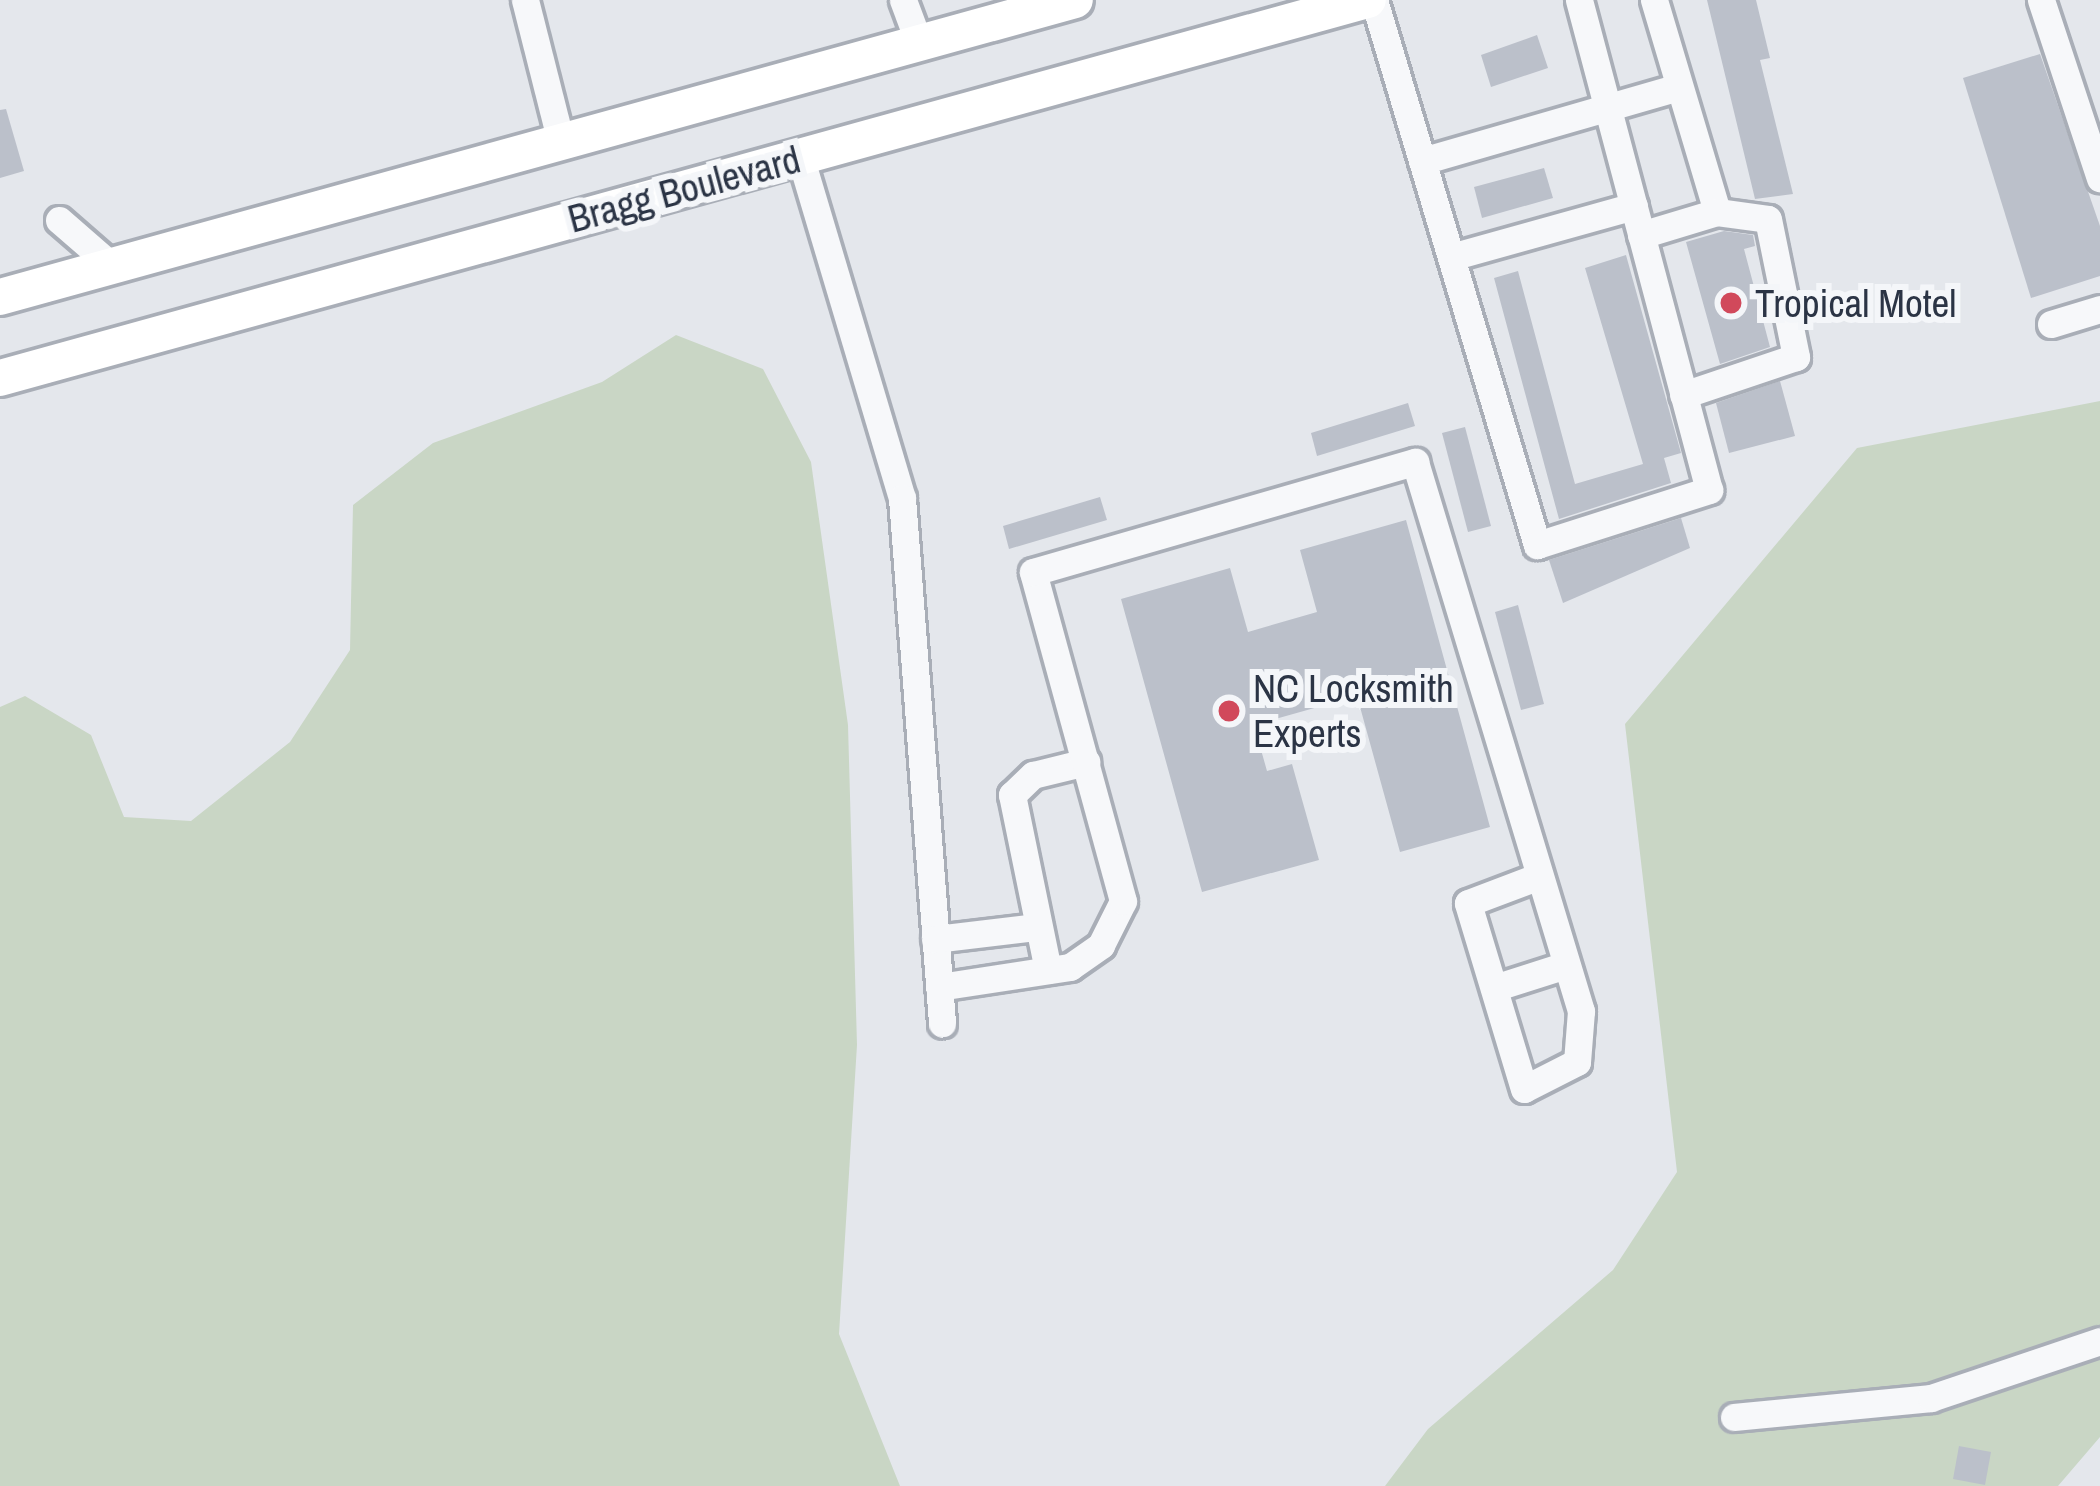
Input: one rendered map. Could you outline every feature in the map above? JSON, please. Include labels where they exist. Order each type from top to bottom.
[{"type":"main road","name":"Bragg Boulevard","points":[[0,297],[1075,0]]},
{"type":"main road","name":"Bragg Boulevard","points":[[0,378],[1371,0]]},
{"type":"street","points":[[525,0],[561,142]]},
{"type":"street","points":[[903,0],[919,43]]},
{"type":"street","points":[[1371,0],[1537,545],[1708,490],[1579,0]]},
{"type":"street","points":[[1654,0],[1717,212]]},
{"type":"street","points":[[2041,0],[2100,178]]},
{"type":"street","points":[[1422,161],[1606,103],[1679,87]]},
{"type":"street","points":[[800,156],[902,498],[942,1023]]},
{"type":"street","points":[[1451,257],[1634,206]]},
{"type":"street","points":[[1641,235],[1717,212],[1768,219],[1796,357],[1683,395]]},
{"type":"street","points":[[59,220],[112,266]]},
{"type":"street","points":[[2051,325],[2100,309]]},
{"type":"street","points":[[939,988],[1070,967],[1101,945],[1123,901],[1033,572],[1415,462],[1581,1011],[1577,1062],[1524,1089],[1468,903],[1539,876]]},
{"type":"street","points":[[1048,970],[1012,796],[1033,775],[1086,762]]},
{"type":"street","points":[[935,939],[1036,927]]},
{"type":"street","points":[[1494,988],[1566,964]]},
{"type":"street","points":[[1734,1418],[1931,1398],[2100,1341]]},
{"type":"green space","points":[[676,335],[763,369],[811,462],[848,725],[857,1045],[839,1334],[900,1486],[0,1486],[0,707],[25,696],[91,735],[124,817],[191,821],[290,742],[350,650],[353,505],[433,443],[602,382]]},
{"type":"green space","points":[[2100,401],[2100,1437],[2058,1486],[1385,1486],[1428,1429],[1613,1270],[1677,1172],[1625,724],[1857,448]]},
{"type":"building","points":[[1707,0],[1756,0],[1770,58],[1760,60],[1793,194],[1755,199]]},
{"type":"building","points":[[1537,35],[1548,68],[1491,87],[1481,55]]},
{"type":"building","points":[[2040,54],[2100,226],[2100,276],[2031,298],[1963,78]]},
{"type":"building","points":[[6,109],[24,171],[0,178],[0,110]]},
{"type":"building","points":[[1544,168],[1553,198],[1482,218],[1474,187]]},
{"type":"building","name":"Tropical Motel","points":[[1724,231],[1753,235],[1755,246],[1744,249],[1770,347],[1720,364],[1686,242]]},
{"type":"building","points":[[1626,255],[1681,453],[1664,458],[1671,483],[1559,519],[1494,278],[1518,271],[1575,484],[1643,464],[1585,268]]},
{"type":"building","points":[[1780,381],[1795,436],[1729,453],[1716,403]]},
{"type":"building","points":[[1408,403],[1415,426],[1317,456],[1311,433]]},
{"type":"building","points":[[1465,427],[1491,526],[1468,532],[1442,433]]},
{"type":"building","points":[[1100,497],[1107,520],[1009,549],[1003,526]]},
{"type":"building","points":[[1681,518],[1690,548],[1563,603],[1549,560]]},
{"type":"building","name":"NC Locksmith Experts","points":[[1406,520],[1490,827],[1400,852],[1357,696],[1254,725],[1267,771],[1292,764],[1319,860],[1202,892],[1121,599],[1230,568],[1248,632],[1317,612],[1300,550]]},
{"type":"building","points":[[1518,605],[1544,704],[1521,710],[1495,612]]},
{"type":"building","points":[[1959,1446],[1991,1452],[1985,1485],[1953,1479]]},
{"type":"place","name":"Tropical Motel","points":[[1731,303]]},
{"type":"place","name":"NC Locksmith Experts","points":[[1229,711]]}]
